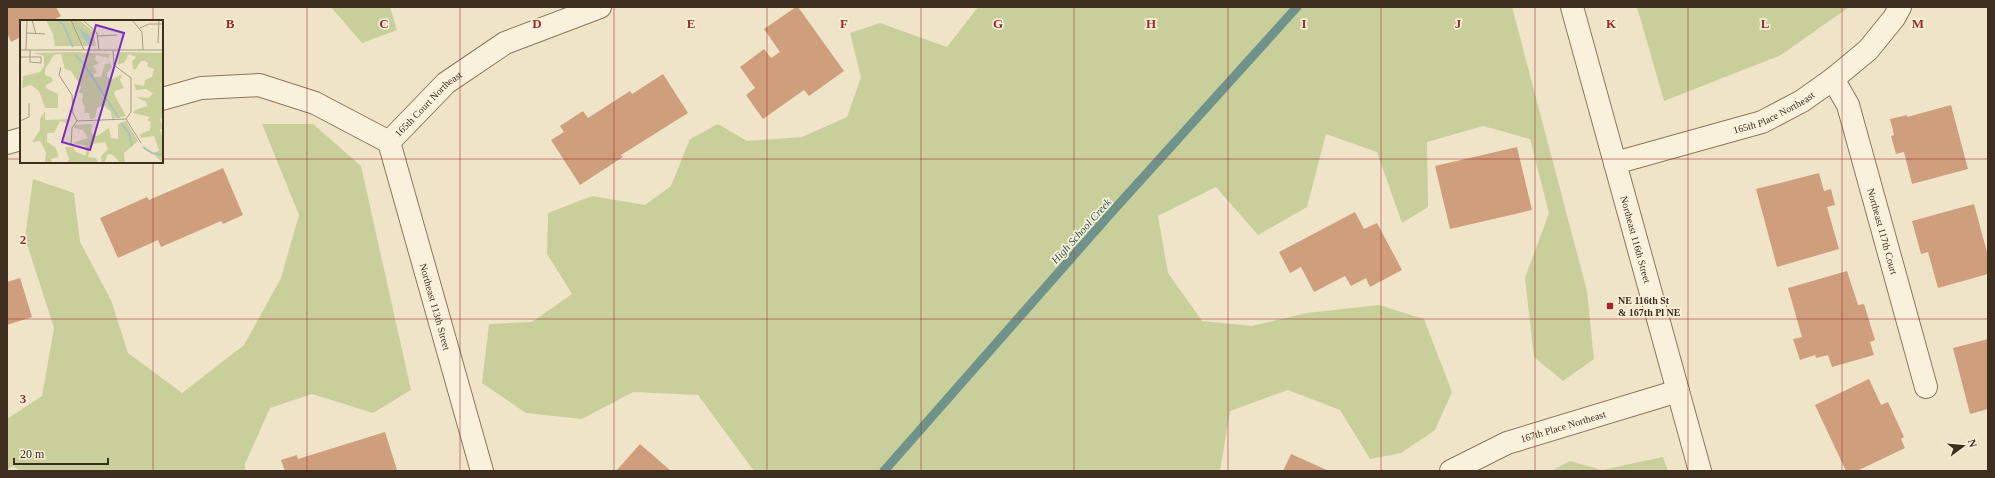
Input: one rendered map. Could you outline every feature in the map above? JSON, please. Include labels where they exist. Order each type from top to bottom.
[{"type":"street","name":"165th Court Northeast","points":[[163,99],[201,88],[260,85],[316,102],[389,142],[446,83],[505,43],[600,7]]},
{"type":"street","name":"Northeast 116th Street","points":[[1572,7],[1700,471]]},
{"type":"street","name":"165th Place Northeast","points":[[1615,163],[1762,122],[1802,102],[1833,80],[1868,50],[1894,18],[1900,7]]},
{"type":"street","name":"Northeast 117th Court","points":[[1833,80],[1848,105],[1926,387]]},
{"type":"street","points":[[7,143],[20,139]]},
{"type":"street","name":"Northeast 113th Street","points":[[389,142],[482,471]]},
{"type":"street","name":"167th Place Northeast","points":[[1451,471],[1507,443],[1678,391]]},
{"type":"green space","points":[[331,7],[390,7],[397,30],[362,43]]},
{"type":"green space","points":[[978,7],[1512,7],[1587,291],[1594,359],[1563,381],[1534,357],[1525,278],[1549,213],[1530,139],[1483,126],[1427,142],[1428,207],[1402,223],[1377,152],[1326,134],[1307,207],[1258,235],[1216,187],[1158,216],[1168,273],[1202,321],[1252,326],[1307,313],[1379,305],[1424,319],[1452,392],[1435,430],[1401,453],[1370,459],[1340,410],[1288,390],[1230,411],[1220,471],[754,471],[698,395],[633,392],[582,419],[526,413],[482,383],[489,324],[532,322],[572,294],[547,254],[548,213],[592,196],[645,205],[671,186],[690,139],[718,124],[747,141],[802,137],[847,117],[861,77],[850,33],[880,23],[947,47]]},
{"type":"green space","points":[[1637,7],[1849,7],[1781,55],[1664,101]]},
{"type":"green space","points":[[262,124],[313,124],[361,166],[411,390],[373,413],[312,394],[270,408],[245,464],[245,471],[20,471],[13,466],[7,470],[7,419],[42,396],[54,328],[25,238],[33,179],[74,193],[80,242],[111,300],[128,353],[182,393],[244,345],[281,278],[299,215]]},
{"type":"green space","points":[[1663,457],[1668,471],[1551,471],[1570,461],[1602,470]]},
{"type":"building","points":[[7,7],[56,7],[61,16],[54,20],[20,20],[20,38],[11,42],[7,33]]},
{"type":"building","points":[[798,7],[844,71],[809,96],[804,90],[763,119],[746,95],[755,88],[740,67],[764,49],[771,58],[780,52],[764,29]]},
{"type":"building","points":[[663,74],[688,113],[621,155],[623,157],[580,185],[551,140],[564,132],[560,126],[583,111],[588,118],[630,91],[632,94]]},
{"type":"building","points":[[1951,105],[1968,169],[1912,184],[1904,152],[1896,154],[1891,136],[1894,135],[1890,119],[1907,115],[1907,117]]},
{"type":"building","points":[[1517,147],[1532,210],[1450,229],[1435,166]]},
{"type":"building","points":[[223,168],[243,215],[223,224],[221,221],[161,247],[158,240],[118,258],[100,218],[147,197],[149,200]]},
{"type":"building","points":[[1819,173],[1824,191],[1831,189],[1835,205],[1827,207],[1839,249],[1777,267],[1756,189]]},
{"type":"building","points":[[1974,204],[1988,256],[1988,274],[1938,288],[1928,252],[1921,254],[1912,221]]},
{"type":"building","points":[[1355,212],[1364,229],[1377,223],[1402,270],[1370,287],[1366,278],[1351,286],[1345,276],[1314,292],[1301,267],[1290,273],[1279,252]]},
{"type":"building","points":[[1847,271],[1858,305],[1864,304],[1875,340],[1870,342],[1874,355],[1832,367],[1828,355],[1816,358],[1815,355],[1800,360],[1793,339],[1802,337],[1788,288]]},
{"type":"building","points":[[20,278],[32,317],[7,325],[7,282]]},
{"type":"building","points":[[1988,339],[1988,409],[1970,414],[1953,348]]},
{"type":"building","points":[[1869,379],[1881,405],[1888,402],[1904,437],[1901,439],[1905,448],[1857,471],[1846,471],[1815,405]]},
{"type":"building","points":[[385,432],[397,470],[285,471],[281,460],[297,455],[298,459]]},
{"type":"building","points":[[640,444],[671,471],[616,471]]},
{"type":"building","points":[[1291,454],[1329,471],[1283,471]]},
{"type":"waterway","name":"High School Creek","points":[[884,471],[1110,214],[1297,7]]},
{"type":"place","name":"NE 116th St & 167th Pl NE","points":[[1610,306]]}]
